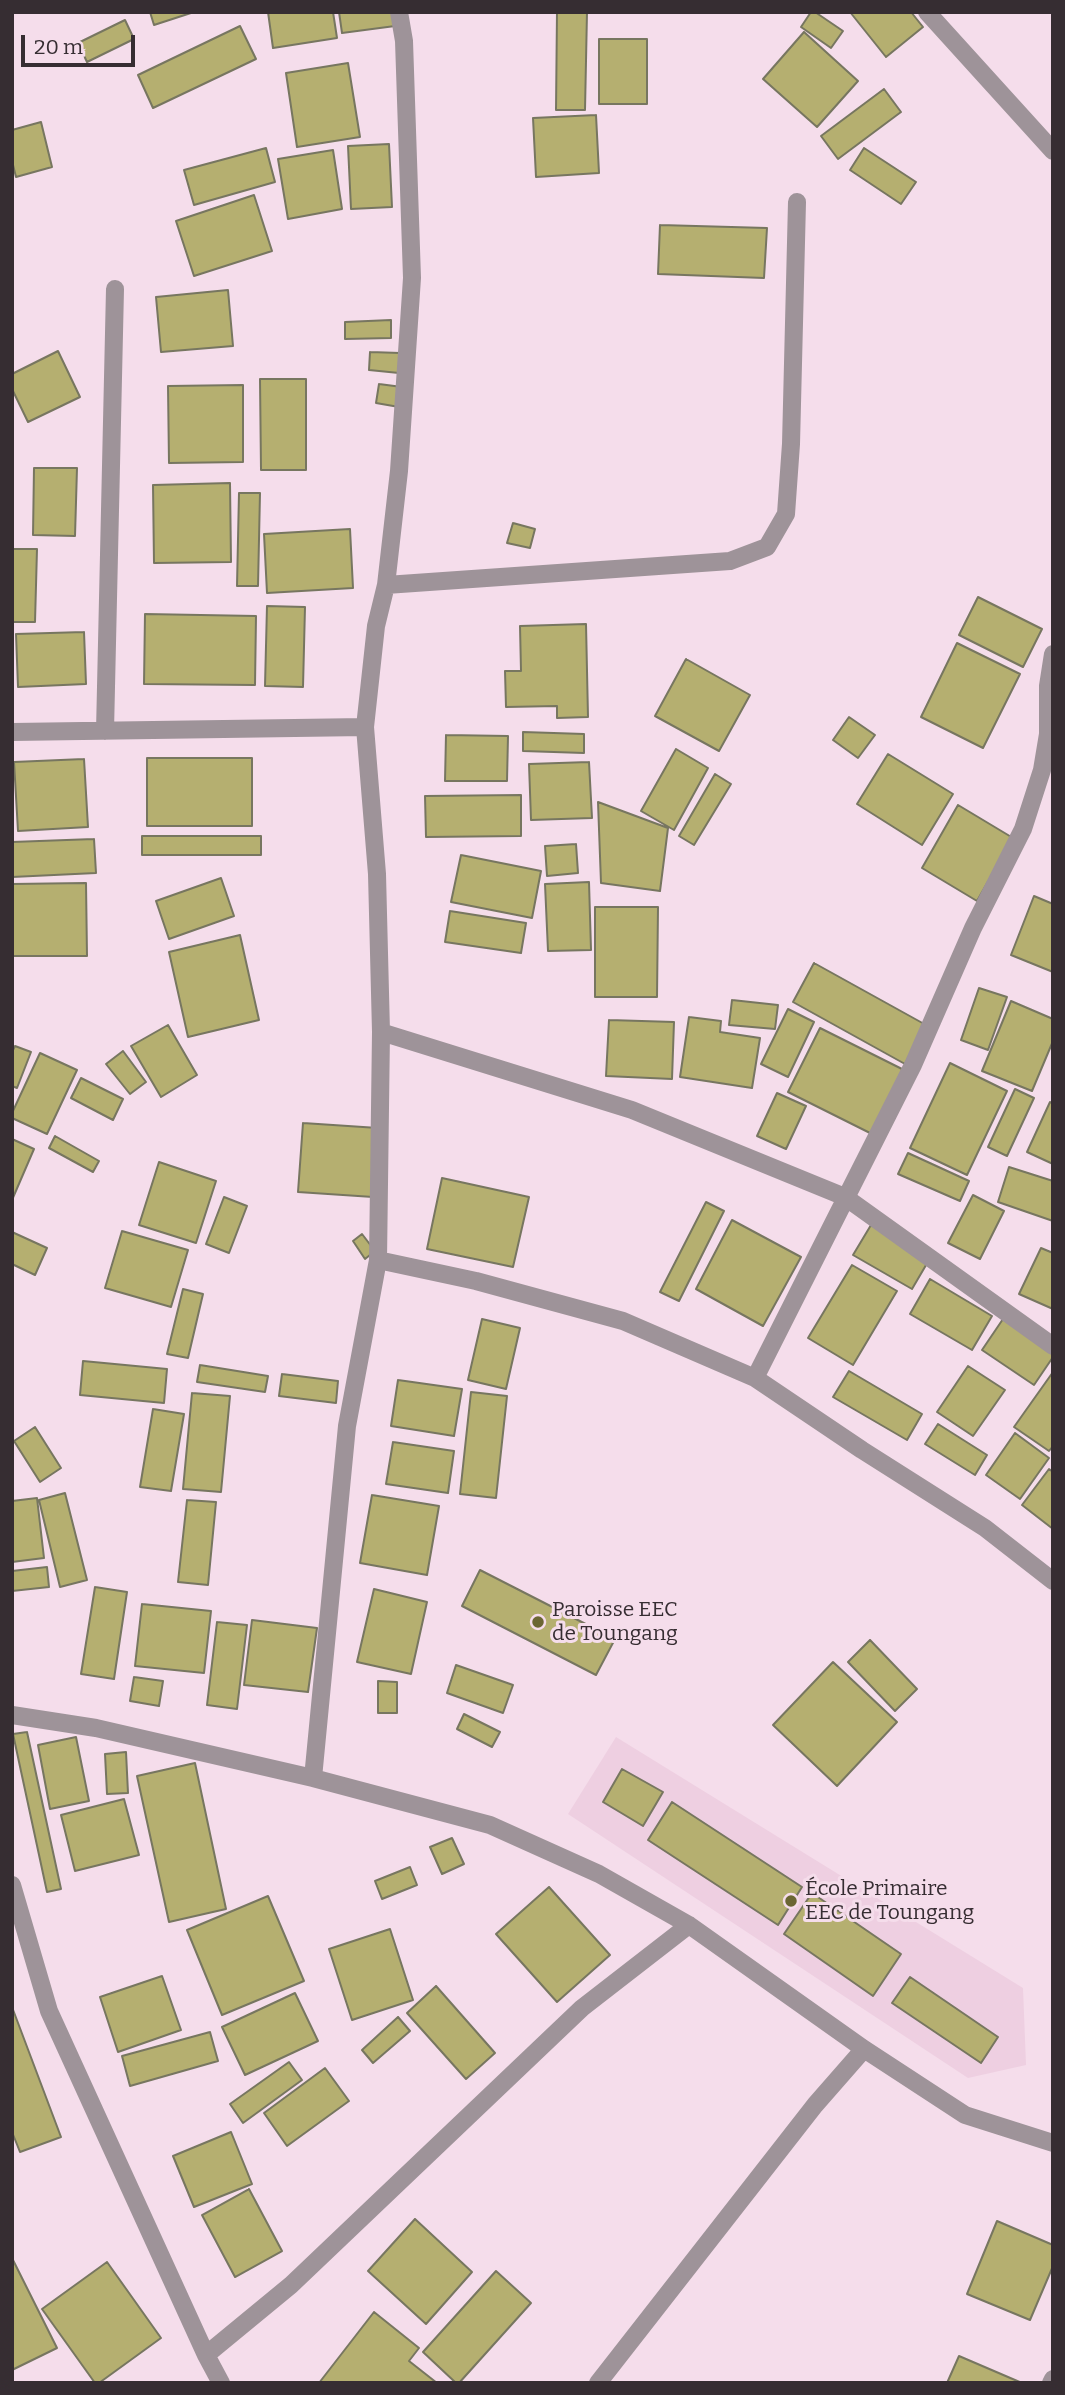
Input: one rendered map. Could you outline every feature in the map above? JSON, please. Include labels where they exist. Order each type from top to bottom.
[{"type":"street","points":[[313,1778],[347,1426],[378,1259],[381,1032],[377,874],[365,727],[376,626],[386,585],[399,471],[412,278],[404,41],[399,12]]},
{"type":"street","points":[[927,12],[1053,151]]},
{"type":"street","points":[[386,585],[730,561],[767,547],[786,514],[791,444],[797,202]]},
{"type":"street","points":[[104,731],[115,289]]},
{"type":"street","points":[[755,1378],[913,1065],[973,928],[1023,829],[1042,770],[1048,734],[1048,686],[1053,654]]},
{"type":"street","points":[[12,732],[365,727]]},
{"type":"street","points":[[381,1032],[632,1110],[845,1197],[1053,1346]]},
{"type":"street","points":[[378,1259],[476,1281],[622,1321],[755,1378],[985,1528],[1053,1581]]},
{"type":"street","points":[[12,1716],[96,1728],[313,1778],[490,1825],[599,1874],[689,1925],[864,2049],[965,2115],[1053,2143]]},
{"type":"street","points":[[12,1885],[49,2011],[221,2383]]},
{"type":"street","points":[[206,2355],[291,2285],[582,2008],[689,1925]]},
{"type":"street","points":[[598,2383],[815,2105],[864,2049]]},
{"type":"shaded area","name":"École Primaire EEC de Toungang","points":[[616,1737],[1023,1988],[1026,2065],[968,2078],[568,1814]]},
{"type":"building","points":[[150,12],[194,12],[154,25]]},
{"type":"building","points":[[268,12],[333,12],[337,38],[273,48]]},
{"type":"building","points":[[339,12],[393,12],[395,26],[342,33]]},
{"type":"building","points":[[557,12],[587,12],[585,110],[556,110]]},
{"type":"building","points":[[811,12],[843,31],[831,48],[801,27]]},
{"type":"building","points":[[850,12],[911,12],[923,27],[886,57]]},
{"type":"building","points":[[125,20],[134,39],[87,62],[78,43]]},
{"type":"building","points":[[240,26],[256,59],[153,108],[138,75]]},
{"type":"building","points":[[804,32],[858,81],[817,127],[763,79]]},
{"type":"building","points":[[599,39],[647,39],[647,104],[599,104]]},
{"type":"building","points":[[348,63],[360,137],[297,147],[286,73]]},
{"type":"building","points":[[884,89],[901,112],[838,159],[821,136]]},
{"type":"building","points":[[596,115],[599,173],[536,177],[533,118]]},
{"type":"building","points":[[41,122],[52,167],[16,177],[12,161],[12,130]]},
{"type":"building","points":[[389,144],[392,207],[351,209],[348,146]]},
{"type":"building","points":[[266,148],[275,182],[194,205],[184,170]]},
{"type":"building","points":[[864,148],[916,182],[901,204],[850,170]]},
{"type":"building","points":[[333,150],[342,209],[288,219],[278,159]]},
{"type":"building","points":[[254,195],[272,251],[194,276],[176,221]]},
{"type":"building","points":[[660,225],[767,228],[764,278],[658,274]]},
{"type":"building","points":[[228,290],[233,346],[161,352],[156,297]]},
{"type":"building","points":[[391,320],[391,338],[345,339],[345,322]]},
{"type":"building","points":[[58,351],[80,397],[28,422],[12,389],[12,374]]},
{"type":"building","points":[[370,352],[400,353],[399,373],[369,370]]},
{"type":"building","points":[[260,379],[306,379],[306,470],[261,470]]},
{"type":"building","points":[[379,384],[402,387],[399,407],[376,403]]},
{"type":"building","points":[[243,385],[243,462],[169,463],[168,386]]},
{"type":"building","points":[[34,468],[77,468],[75,536],[33,535]]},
{"type":"building","points":[[230,483],[231,562],[154,563],[153,485]]},
{"type":"building","points":[[239,493],[260,493],[258,586],[237,586]]},
{"type":"building","points":[[513,523],[535,529],[530,548],[507,543]]},
{"type":"building","points":[[350,529],[353,588],[267,593],[264,534]]},
{"type":"building","points":[[12,549],[37,549],[35,622],[12,622]]},
{"type":"building","points":[[978,597],[1042,629],[1023,667],[959,635]]},
{"type":"building","points":[[267,606],[305,607],[303,687],[265,686]]},
{"type":"building","points":[[145,614],[256,616],[255,685],[144,684]]},
{"type":"building","points":[[586,624],[588,717],[557,718],[557,706],[506,707],[505,671],[521,671],[520,626]]},
{"type":"building","points":[[84,632],[86,684],[18,687],[16,634]]},
{"type":"building","points":[[957,643],[1020,674],[983,748],[921,717]]},
{"type":"building","points":[[686,659],[750,695],[719,751],[655,716]]},
{"type":"building","points":[[849,717],[875,735],[858,758],[833,740]]},
{"type":"building","points":[[523,732],[584,734],[584,753],[523,751]]},
{"type":"building","points":[[446,735],[508,736],[507,781],[445,781]]},
{"type":"building","points":[[676,749],[708,768],[674,830],[641,811]]},
{"type":"building","points":[[888,754],[953,794],[922,845],[857,804]]},
{"type":"building","points":[[147,758],[252,758],[252,826],[147,826]]},
{"type":"building","points":[[84,759],[88,827],[18,831],[14,762]]},
{"type":"building","points":[[589,762],[592,818],[531,820],[529,764]]},
{"type":"building","points":[[715,774],[731,784],[694,845],[679,836]]},
{"type":"building","points":[[521,795],[521,836],[426,837],[425,796]]},
{"type":"building","points":[[598,802],[668,828],[660,891],[601,883]]},
{"type":"building","points":[[958,805],[1013,838],[977,901],[922,868]]},
{"type":"building","points":[[142,836],[261,836],[261,855],[142,855]]},
{"type":"building","points":[[94,839],[96,873],[12,877],[12,842]]},
{"type":"building","points":[[576,844],[578,873],[547,876],[545,846]]},
{"type":"building","points":[[461,855],[541,871],[532,918],[451,902]]},
{"type":"building","points":[[221,878],[234,916],[169,939],[156,901]]},
{"type":"building","points":[[589,882],[591,950],[548,951],[545,884]]},
{"type":"building","points":[[86,883],[87,956],[12,956],[12,884]]},
{"type":"building","points":[[1034,896],[1053,904],[1053,972],[1011,955]]},
{"type":"building","points":[[595,907],[658,907],[657,997],[595,997]]},
{"type":"building","points":[[450,911],[526,923],[521,953],[445,942]]},
{"type":"building","points":[[240,935],[259,1020],[188,1037],[169,952]]},
{"type":"building","points":[[814,963],[926,1025],[905,1064],[793,1002]]},
{"type":"building","points":[[979,988],[1007,997],[988,1050],[961,1040]]},
{"type":"building","points":[[732,1000],[778,1005],[775,1029],[729,1025]]},
{"type":"building","points":[[1011,1001],[1053,1019],[1053,1041],[1032,1091],[982,1071]]},
{"type":"building","points":[[788,1009],[814,1022],[788,1077],[761,1064]]},
{"type":"building","points":[[689,1017],[721,1021],[720,1032],[760,1038],[752,1088],[680,1077]]},
{"type":"building","points":[[609,1020],[674,1022],[672,1079],[606,1076]]},
{"type":"building","points":[[168,1025],[197,1075],[161,1097],[131,1046]]},
{"type":"building","points":[[820,1028],[906,1071],[874,1135],[788,1092]]},
{"type":"building","points":[[15,1046],[31,1052],[17,1088],[12,1086],[12,1052]]},
{"type":"building","points":[[123,1051],[146,1082],[130,1094],[106,1064]]},
{"type":"building","points":[[40,1053],[77,1070],[47,1134],[12,1118]]},
{"type":"building","points":[[950,1063],[1007,1091],[967,1175],[910,1148]]},
{"type":"building","points":[[81,1078],[123,1099],[113,1120],[71,1098]]},
{"type":"building","points":[[1015,1089],[1034,1098],[1007,1156],[988,1147]]},
{"type":"building","points":[[777,1093],[806,1106],[786,1149],[757,1136]]},
{"type":"building","points":[[1050,1102],[1053,1104],[1053,1164],[1027,1152]]},
{"type":"building","points":[[303,1123],[378,1128],[373,1197],[298,1192]]},
{"type":"building","points":[[55,1136],[99,1161],[93,1172],[49,1148]]},
{"type":"building","points":[[12,1139],[34,1149],[12,1200]]},
{"type":"building","points":[[908,1153],[969,1181],[960,1201],[898,1174]]},
{"type":"building","points":[[159,1162],[216,1181],[196,1243],[139,1225]]},
{"type":"building","points":[[1009,1167],[1053,1181],[1053,1221],[998,1202]]},
{"type":"building","points":[[442,1178],[529,1197],[513,1267],[427,1249]]},
{"type":"building","points":[[973,1195],[1004,1211],[980,1259],[948,1243]]},
{"type":"building","points":[[224,1197],[247,1206],[229,1253],[206,1244]]},
{"type":"building","points":[[706,1202],[724,1211],[679,1301],[660,1292]]},
{"type":"building","points":[[732,1220],[801,1257],[763,1326],[696,1289]]},
{"type":"building","points":[[871,1225],[929,1260],[912,1289],[853,1255]]},
{"type":"building","points":[[122,1231],[188,1250],[171,1307],[105,1288]]},
{"type":"building","points":[[12,1232],[47,1248],[35,1275],[12,1264]]},
{"type":"building","points":[[362,1234],[375,1251],[365,1259],[353,1241]]},
{"type":"building","points":[[1041,1248],[1053,1253],[1053,1309],[1019,1294]]},
{"type":"building","points":[[852,1265],[897,1291],[853,1365],[808,1338]]},
{"type":"building","points":[[930,1279],[992,1316],[972,1350],[910,1314]]},
{"type":"building","points":[[183,1289],[203,1294],[188,1358],[167,1354]]},
{"type":"building","points":[[482,1319],[520,1328],[506,1389],[468,1380]]},
{"type":"building","points":[[1003,1319],[1053,1352],[1053,1357],[1034,1385],[982,1350]]},
{"type":"building","points":[[83,1361],[167,1369],[164,1403],[80,1395]]},
{"type":"building","points":[[200,1365],[268,1376],[265,1392],[197,1382]]},
{"type":"building","points":[[968,1366],[1005,1390],[973,1436],[937,1412]]},
{"type":"building","points":[[849,1371],[922,1414],[907,1440],[833,1397]]},
{"type":"building","points":[[1053,1372],[1053,1446],[1049,1451],[1014,1427]]},
{"type":"building","points":[[282,1374],[338,1381],[336,1403],[279,1396]]},
{"type":"building","points":[[398,1380],[462,1389],[454,1436],[391,1426]]},
{"type":"building","points":[[471,1392],[507,1396],[496,1498],[460,1494]]},
{"type":"building","points":[[192,1393],[230,1396],[221,1492],[183,1489]]},
{"type":"building","points":[[153,1409],[184,1414],[171,1491],[140,1487]]},
{"type":"building","points":[[938,1424],[987,1455],[975,1475],[925,1444]]},
{"type":"building","points":[[35,1427],[61,1468],[40,1482],[14,1441]]},
{"type":"building","points":[[1015,1433],[1049,1458],[1020,1499],[986,1475]]},
{"type":"building","points":[[393,1442],[454,1451],[448,1493],[386,1484]]},
{"type":"building","points":[[1049,1469],[1053,1472],[1053,1529],[1022,1505]]},
{"type":"building","points":[[65,1493],[87,1580],[60,1587],[39,1500]]},
{"type":"building","points":[[372,1495],[439,1506],[427,1575],[360,1563]]},
{"type":"building","points":[[37,1498],[44,1558],[12,1562],[12,1501]]},
{"type":"building","points":[[187,1500],[216,1502],[208,1585],[178,1582]]},
{"type":"building","points":[[47,1567],[49,1587],[12,1591],[12,1571]]},
{"type":"building","name":"Paroisse EEC de Toungang","points":[[480,1570],[615,1639],[596,1675],[462,1606]]},
{"type":"building","points":[[95,1587],[127,1592],[114,1679],[81,1674]]},
{"type":"building","points":[[374,1589],[427,1602],[411,1674],[357,1662]]},
{"type":"building","points":[[142,1604],[211,1611],[204,1673],[135,1666]]},
{"type":"building","points":[[252,1620],[317,1628],[308,1692],[244,1685]]},
{"type":"building","points":[[217,1622],[247,1625],[237,1709],[207,1705]]},
{"type":"building","points":[[870,1640],[917,1689],[895,1711],[848,1662]]},
{"type":"building","points":[[833,1662],[897,1722],[837,1786],[773,1725]]},
{"type":"building","points":[[456,1665],[513,1685],[503,1713],[447,1693]]},
{"type":"building","points":[[134,1677],[163,1681],[159,1706],[130,1701]]},
{"type":"building","points":[[378,1681],[397,1682],[397,1713],[378,1713]]},
{"type":"building","points":[[464,1714],[500,1732],[492,1747],[457,1729]]},
{"type":"building","points":[[27,1732],[61,1889],[47,1892],[13,1734]]},
{"type":"building","points":[[76,1737],[89,1801],[50,1809],[38,1745]]},
{"type":"building","points":[[126,1752],[128,1793],[107,1794],[105,1754]]},
{"type":"building","points":[[195,1763],[226,1909],[169,1922],[137,1776]]},
{"type":"building","points":[[622,1769],[663,1792],[643,1826],[603,1802]]},
{"type":"building","points":[[124,1799],[139,1855],[75,1871],[61,1815]]},
{"type":"building","points":[[672,1802],[802,1887],[778,1925],[648,1840]]},
{"type":"building","points":[[452,1838],[464,1864],[442,1874],[430,1847]]},
{"type":"building","points":[[410,1867],[417,1885],[382,1899],[375,1881]]},
{"type":"building","points":[[549,1887],[610,1955],[557,2002],[496,1934]]},
{"type":"building","points":[[812,1893],[901,1954],[873,1996],[784,1934]]},
{"type":"building","points":[[268,1896],[304,1981],[222,2015],[187,1930]]},
{"type":"building","points":[[390,1929],[413,2000],[352,2020],[329,1949]]},
{"type":"building","points":[[162,1976],[181,2030],[118,2052],[100,1997]]},
{"type":"building","points":[[910,1977],[998,2037],[981,2063],[892,2003]]},
{"type":"building","points":[[436,1986],[495,2053],[466,2079],[407,2013]]},
{"type":"building","points":[[295,1993],[318,2041],[245,2075],[222,2027]]},
{"type":"building","points":[[12,2007],[61,2137],[20,2152],[12,2132]]},
{"type":"building","points":[[398,2017],[410,2031],[373,2063],[362,2050]]},
{"type":"building","points":[[210,2032],[218,2061],[130,2086],[122,2056]]},
{"type":"building","points":[[289,2062],[302,2080],[243,2123],[230,2104]]},
{"type":"building","points":[[325,2068],[349,2101],[287,2146],[264,2113]]},
{"type":"building","points":[[231,2132],[252,2184],[194,2207],[173,2156]]},
{"type":"building","points":[[249,2189],[282,2251],[235,2277],[202,2215]]},
{"type":"building","points":[[415,2219],[472,2272],[426,2324],[368,2271]]},
{"type":"building","points":[[997,2221],[1053,2245],[1053,2266],[1030,2320],[967,2294]]},
{"type":"building","points":[[12,2258],[57,2348],[12,2370]]},
{"type":"building","points":[[107,2262],[161,2338],[99,2383],[95,2383],[42,2309]]},
{"type":"building","points":[[496,2271],[531,2303],[459,2383],[456,2383],[423,2352]]},
{"type":"building","points":[[374,2312],[419,2348],[409,2361],[437,2383],[319,2383]]},
{"type":"building","points":[[959,2356],[1022,2383],[947,2383]]},
{"type":"place","name":"Paroisse EEC de Toungang","points":[[538,1622]]},
{"type":"place","name":"École Primaire EEC de Toungang","points":[[791,1901]]}]
